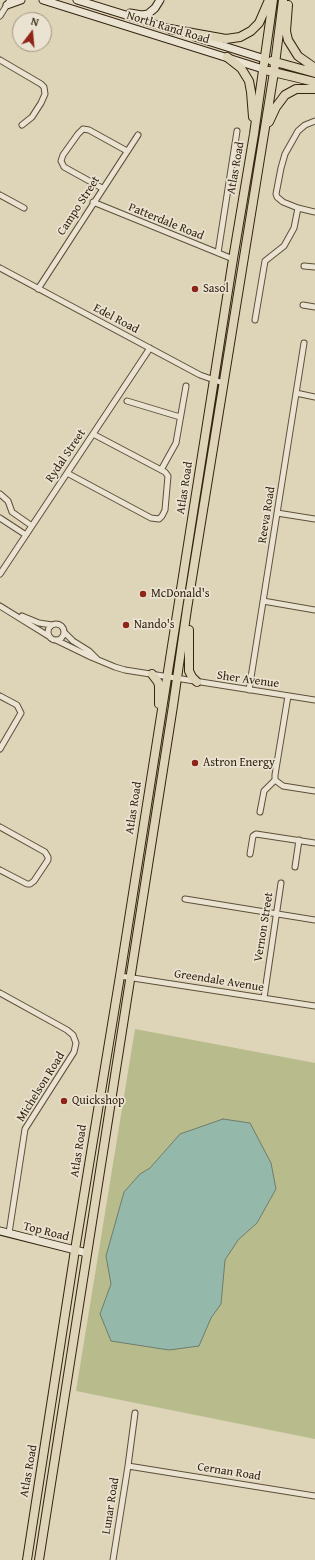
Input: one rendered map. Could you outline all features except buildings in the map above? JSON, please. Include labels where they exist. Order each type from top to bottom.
[{"type":"main road","points":[[8,2],[20,0]]},
{"type":"main road","name":"North Rand Road","points":[[43,0],[263,69]]},
{"type":"main road","name":"North Rand Road","points":[[76,0],[265,59]]},
{"type":"main road","points":[[96,6],[142,15],[152,12],[160,0]]},
{"type":"main road","points":[[170,29],[226,39],[240,37],[251,31],[259,24],[269,0]]},
{"type":"main road","name":"Atlas Road","points":[[27,1560],[75,1250],[168,677],[232,259],[254,134],[273,0]]},
{"type":"main road","name":"Atlas Road","points":[[38,1560],[131,977],[187,609],[274,72],[283,0]]},
{"type":"main road","points":[[288,0],[286,31],[288,40],[298,56],[315,68]]},
{"type":"main road","points":[[227,57],[242,68],[249,81],[254,134]]},
{"type":"main road","points":[[265,59],[315,73]]},
{"type":"main road","points":[[263,69],[315,82]]},
{"type":"main road","points":[[263,139],[272,114],[285,95],[296,89],[315,89]]},
{"type":"main road","points":[[187,609],[189,671],[197,682]]},
{"type":"main road","points":[[152,674],[159,686],[159,727]]},
{"type":"main road","name":"Top Road","points":[[0,1231],[87,1253]]},
{"type":"street","points":[[0,16],[8,2]]},
{"type":"street","points":[[0,60],[44,87],[45,94],[41,102],[32,116],[22,125]]},
{"type":"street","points":[[315,122],[305,125],[298,131],[285,154],[276,195],[284,202],[298,208],[315,212]]},
{"type":"street","points":[[102,188],[64,167],[61,161],[63,155],[78,134],[86,129],[127,151]]},
{"type":"street","points":[[218,253],[237,131]]},
{"type":"street","name":"Campo Street","points":[[38,289],[102,188],[138,135]]},
{"type":"street","points":[[0,195],[24,208]]},
{"type":"street","name":"Patterdale Road","points":[[93,202],[232,259]]},
{"type":"street","points":[[255,320],[265,261],[284,246],[294,228],[298,208]]},
{"type":"street","points":[[304,266],[315,267]]},
{"type":"street","name":"Edel Road","points":[[0,268],[150,348],[214,381],[223,383]]},
{"type":"street","points":[[302,305],[315,307]]},
{"type":"street","name":"Reeva Road","points":[[249,690],[304,343]]},
{"type":"street","name":"Rydal Street","points":[[0,574],[150,348]]},
{"type":"street","points":[[161,470],[176,443],[186,386]]},
{"type":"street","points":[[296,394],[315,397]]},
{"type":"street","points":[[127,401],[180,418]]},
{"type":"street","points":[[67,473],[155,519],[162,516],[165,510],[169,478],[167,474],[93,434]]},
{"type":"street","points":[[0,494],[8,501],[12,512],[32,526]]},
{"type":"street","points":[[277,513],[315,519]]},
{"type":"street","points":[[0,518],[26,535]]},
{"type":"street","points":[[263,601],[315,610]]},
{"type":"street","points":[[0,606],[39,623],[59,625],[73,641],[89,651],[98,659]]},
{"type":"street","points":[[8,610],[50,637],[98,659]]},
{"type":"street","points":[[50,637],[48,630],[52,625]]},
{"type":"street","points":[[56,640],[61,638],[64,632]]},
{"type":"street","name":"Sher Avenue","points":[[98,659],[115,667],[177,679],[315,700]]},
{"type":"street","points":[[0,696],[17,705],[21,713],[0,749]]},
{"type":"street","points":[[288,696],[274,775],[275,780],[283,786],[315,791]]},
{"type":"street","points":[[260,812],[264,791],[275,780]]},
{"type":"street","points":[[0,827],[45,852],[48,857],[48,860],[34,881],[30,884],[0,870]]},
{"type":"street","points":[[250,854],[254,834],[315,843]]},
{"type":"street","points":[[295,866],[299,840]]},
{"type":"street","name":"Vernon Street","points":[[264,998],[281,883]]},
{"type":"street","points":[[185,899],[315,920]]},
{"type":"street","name":"Greendale Avenue","points":[[120,976],[315,1006]]},
{"type":"street","name":"Michelson Road","points":[[0,993],[68,1030],[73,1035],[76,1043],[74,1052],[25,1129],[9,1233]]},
{"type":"street","points":[[128,1466],[135,1414]]},
{"type":"street","name":"Lunar Road","points":[[113,1560],[128,1466],[140,1467]]},
{"type":"street","name":"Cernan Road","points":[[140,1467],[315,1496]]},
{"type":"shaded area","points":[[135,1029],[315,1063],[315,1439],[76,1391]]},
{"type":"shaded area","points":[[223,1119],[250,1123],[271,1163],[276,1189],[257,1223],[238,1240],[225,1260],[221,1304],[211,1318],[199,1346],[169,1350],[111,1341],[100,1314],[111,1284],[106,1256],[124,1192],[140,1174],[150,1168],[180,1134]]},
{"type":"place","name":"Sasol","points":[[195,289]]},
{"type":"place","name":"McDonald's","points":[[143,594]]},
{"type":"place","name":"Nando's","points":[[126,625]]},
{"type":"place","name":"Astron Energy","points":[[195,763]]},
{"type":"place","name":"Quickshop","points":[[64,1101]]}]
